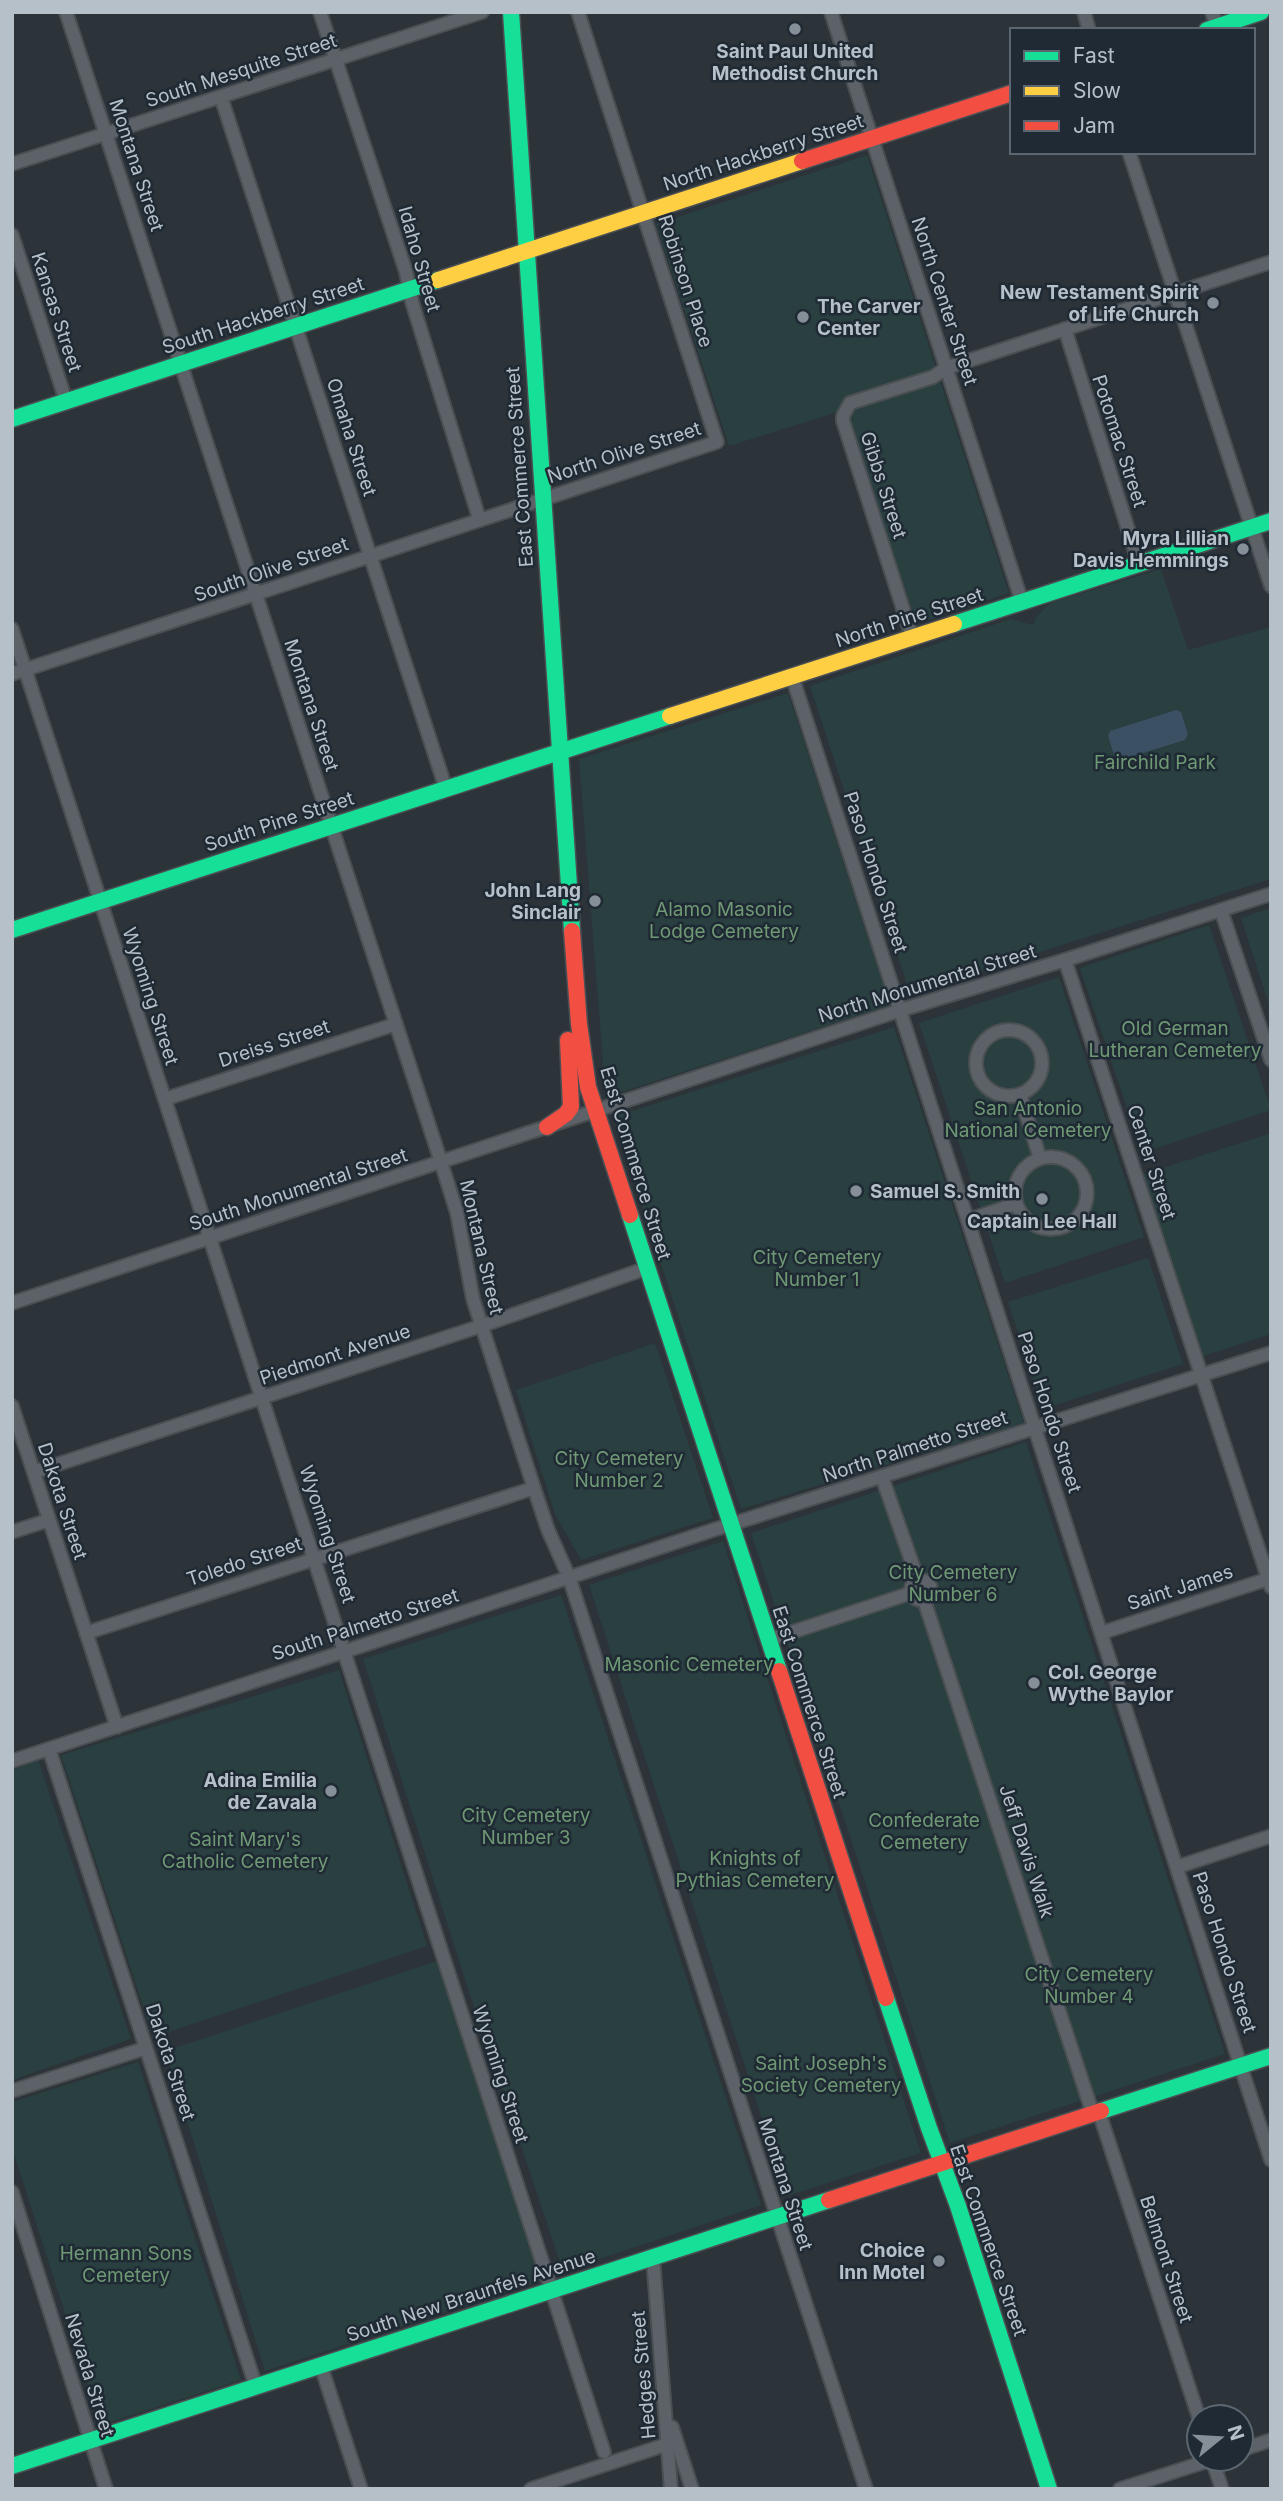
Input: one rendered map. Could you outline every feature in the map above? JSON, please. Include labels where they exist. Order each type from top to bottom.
[{"type":"main road","name":"East Commerce Street","points":[[511,12],[559,752],[582,1057],[595,1112],[941,2162],[958,2206],[1049,2489]]},
{"type":"main road","points":[[1212,23],[1261,12]]},
{"type":"main road","name":"North Hackberry Street","points":[[528,251],[1010,94]]},
{"type":"main road","name":"South Hackberry Street","points":[[12,419],[528,251]]},
{"type":"main road","name":"North Pine Street","points":[[559,752],[1271,521]]},
{"type":"main road","name":"South Pine Street","points":[[12,930],[559,752]]},
{"type":"main road","name":"East Commerce Street","points":[[547,1127],[566,1114],[571,1107],[565,965],[572,920]]},
{"type":"main road","points":[[1240,2066],[1271,2056]]},
{"type":"main road","points":[[1240,2066],[1271,2064]]},
{"type":"main road","name":"South New Braunfels Avenue","points":[[12,2466],[1240,2066]]},
{"type":"street","name":"Montana Street","points":[[66,12],[441,1162],[457,1213],[473,1299],[481,1326],[548,1530],[569,1577],[866,2489]]},
{"type":"street","name":"Idaho Street","points":[[320,12],[406,272],[479,518]]},
{"type":"street","name":"South Mesquite Street","points":[[12,164],[335,59],[442,18],[482,12]]},
{"type":"street","name":"Robinson Place","points":[[578,12],[717,442]]},
{"type":"street","name":"North Center Street","points":[[831,12],[1022,602]]},
{"type":"street","name":"Omaha Street","points":[[221,97],[446,789]]},
{"type":"street","points":[[1130,154],[1271,586]]},
{"type":"street","name":"Kansas Street","points":[[12,235],[66,401]]},
{"type":"street","points":[[946,368],[1271,262]]},
{"type":"street","name":"Potomac Street","points":[[1065,329],[1139,564]]},
{"type":"street","name":"Gibbs Street","points":[[912,637],[843,416],[849,403],[933,377],[946,368]]},
{"type":"street","name":"North Olive Street","points":[[542,498],[717,442]]},
{"type":"street","name":"South Olive Street","points":[[12,674],[542,498]]},
{"type":"street","name":"Wyoming Street","points":[[12,629],[604,2452]]},
{"type":"street","name":"Paso Hondo Street","points":[[792,676],[1271,2160]]},
{"type":"street","name":"North Monumental Street","points":[[595,1112],[901,1010],[1271,894]]},
{"type":"street","points":[[1220,910],[1271,1060]]},
{"type":"street","name":"Center Street","points":[[1065,960],[1270,1581]]},
{"type":"street","name":"Dreiss Street","points":[[164,1099],[396,1024]]},
{"type":"street","points":[[1017,1031],[1035,1043],[1040,1052],[1041,1073],[1029,1090],[1020,1095],[1000,1095],[991,1091],[978,1075],[976,1065],[981,1046],[996,1033],[1017,1031]]},
{"type":"street","points":[[1020,1095],[1040,1158]]},
{"type":"street","name":"South Monumental Street","points":[[12,1303],[595,1112]]},
{"type":"street","points":[[1040,1158],[1062,1158],[1080,1171],[1087,1191],[1083,1210],[1070,1224],[1053,1230],[1043,1229],[1026,1220],[1014,1195],[1018,1176],[1024,1168],[1040,1158]]},
{"type":"street","points":[[968,1220],[1016,1204]]},
{"type":"street","name":"Piedmont Avenue","points":[[34,1472],[481,1326],[647,1268]]},
{"type":"street","name":"North Palmetto Street","points":[[731,1525],[1271,1353]]},
{"type":"street","name":"Dakota Street","points":[[12,1406],[117,1727]]},
{"type":"street","points":[[882,1476],[918,1580]]},
{"type":"street","name":"Toledo Street","points":[[86,1633],[534,1489]]},
{"type":"street","points":[[12,1532],[49,1520]]},
{"type":"street","name":"South Palmetto Street","points":[[12,1761],[731,1525]]},
{"type":"street","points":[[918,1580],[927,1582],[931,1587],[929,1596],[924,1600],[917,1600],[911,1593],[912,1585],[918,1580]]},
{"type":"street","name":"Saint James","points":[[1101,1633],[1270,1581]]},
{"type":"street","points":[[768,1640],[911,1593]]},
{"type":"street","name":"Jeff Davis Walk","points":[[924,1600],[1096,2113]]},
{"type":"street","name":"Dakota Street","points":[[49,1749],[256,2387]]},
{"type":"street","points":[[1177,1867],[1271,1836]]},
{"type":"street","points":[[12,2091],[146,2048]]},
{"type":"street","name":"Belmont Street","points":[[1096,2113],[1194,2403]]},
{"type":"street","name":"Nevada Street","points":[[12,2192],[106,2489]]},
{"type":"street","name":"Hedges Street","points":[[653,2258],[671,2489]]},
{"type":"street","points":[[321,2366],[361,2489]]},
{"type":"street","points":[[664,2404],[692,2489]]},
{"type":"street","points":[[531,2489],[668,2444]]},
{"type":"street","points":[[1120,2489],[1185,2468]]},
{"type":"green space","name":"The Carver Center","points":[[867,155],[1009,593],[917,624],[844,410],[729,446],[656,224]]},
{"type":"green space","name":"Fairchild Park","points":[[1161,569],[1188,650],[1271,627],[1271,879],[910,993],[810,686],[1011,619],[1033,625],[1036,617],[1050,603]]},
{"type":"green space","name":"Alamo Masonic Lodge Cemetery","points":[[788,693],[890,1005],[619,1093],[605,1088],[579,759]]},
{"type":"green space","points":[[1271,908],[1271,1011],[1241,918]]},
{"type":"green space","name":"Old German Lutheran Cemetery","points":[[1209,925],[1271,1110],[1142,1153],[1080,968]]},
{"type":"green space","name":"San Antonio National Cemetery","points":[[1059,977],[1144,1237],[1005,1283],[919,1023]]},
{"type":"green space","name":"City Cemetery Number 1","points":[[894,1027],[1024,1423],[741,1509],[613,1117]]},
{"type":"green space","points":[[1271,1133],[1271,1334],[1200,1357],[1141,1175]]},
{"type":"green space","points":[[1148,1258],[1183,1364],[1043,1409],[1008,1302]]},
{"type":"green space","name":"City Cemetery Number 2","points":[[655,1343],[713,1518],[581,1560],[555,1514],[516,1390]]},
{"type":"green space","points":[[1026,1442],[1225,2054],[950,2143],[751,1533]]},
{"type":"green space","points":[[723,1541],[921,2153],[787,2196],[589,1585]]},
{"type":"green space","name":"City Cemetery Number 3","points":[[561,1595],[761,2205],[563,2271],[464,1976],[363,1659]]},
{"type":"green space","name":"Saint Mary's Catholic Cemetery","points":[[339,1670],[427,1946],[153,2037],[61,1755]]},
{"type":"green space","points":[[38,1759],[131,2039],[12,2080],[12,1771]]},
{"type":"green space","points":[[437,1961],[541,2281],[265,2371],[165,2051]]},
{"type":"green space","name":"Hermann Sons Cemetery","points":[[138,2062],[241,2380],[101,2425],[12,2148],[12,2102]]},
{"type":"water","points":[[1176,710],[1181,712],[1188,734],[1185,740],[1120,760],[1115,758],[1108,736],[1110,731]]},
{"type":"traffic: fast","points":[[511,12],[572,931]]},
{"type":"traffic: fast","points":[[1213,28],[1261,12]]},
{"type":"traffic: fast","points":[[12,419],[438,280]]},
{"type":"traffic: fast","points":[[954,624],[1271,521]]},
{"type":"traffic: fast","points":[[12,930],[670,716]]},
{"type":"traffic: fast","points":[[630,1215],[779,1671]]},
{"type":"traffic: fast","points":[[886,1998],[958,2206],[1049,2489]]},
{"type":"traffic: fast","points":[[1101,2111],[1271,2056]]},
{"type":"traffic: fast","points":[[12,2466],[829,2200]]},
{"type":"traffic: slow","points":[[438,280],[802,161]]},
{"type":"traffic: slow","points":[[670,716],[954,624]]},
{"type":"traffic: jam","points":[[802,161],[1010,94]]},
{"type":"traffic: jam","points":[[572,931],[579,1024],[588,1087],[630,1215]]},
{"type":"traffic: jam","points":[[547,1127],[566,1114],[571,1107],[568,1040]]},
{"type":"traffic: jam","points":[[779,1671],[886,1998]]},
{"type":"traffic: jam","points":[[829,2200],[1101,2111]]},
{"type":"place","name":"Saint Paul United Methodist Church","points":[[795,29]]},
{"type":"place","name":"New Testament Spirit of Life Church","points":[[1213,303]]},
{"type":"place","name":"The Carver Center","points":[[803,317]]},
{"type":"place","name":"Myra Lillian Davis Hemmings","points":[[1243,549]]},
{"type":"place","name":"John Lang Sinclair","points":[[595,901]]},
{"type":"place","name":"Samuel S. Smith","points":[[856,1191]]},
{"type":"place","name":"Captain Lee Hall","points":[[1042,1199]]},
{"type":"place","name":"Col. George Wythe Baylor","points":[[1034,1683]]},
{"type":"place","name":"Adina Emilia de Zavala","points":[[331,1791]]},
{"type":"place","name":"Choice Inn Motel","points":[[939,2261]]},
{"type":"park label","name":"City Cemetery Number 6","points":[[953,1583]]},
{"type":"park label","name":"Masonic Cemetery","points":[[689,1664]]},
{"type":"park label","name":"Confederate Cemetery","points":[[924,1831]]},
{"type":"park label","name":"Knights of Pythias Cemetery","points":[[755,1869]]},
{"type":"park label","name":"City Cemetery Number 4","points":[[1089,1985]]},
{"type":"park label","name":"Saint Joseph's Society Cemetery","points":[[821,2074]]}]
